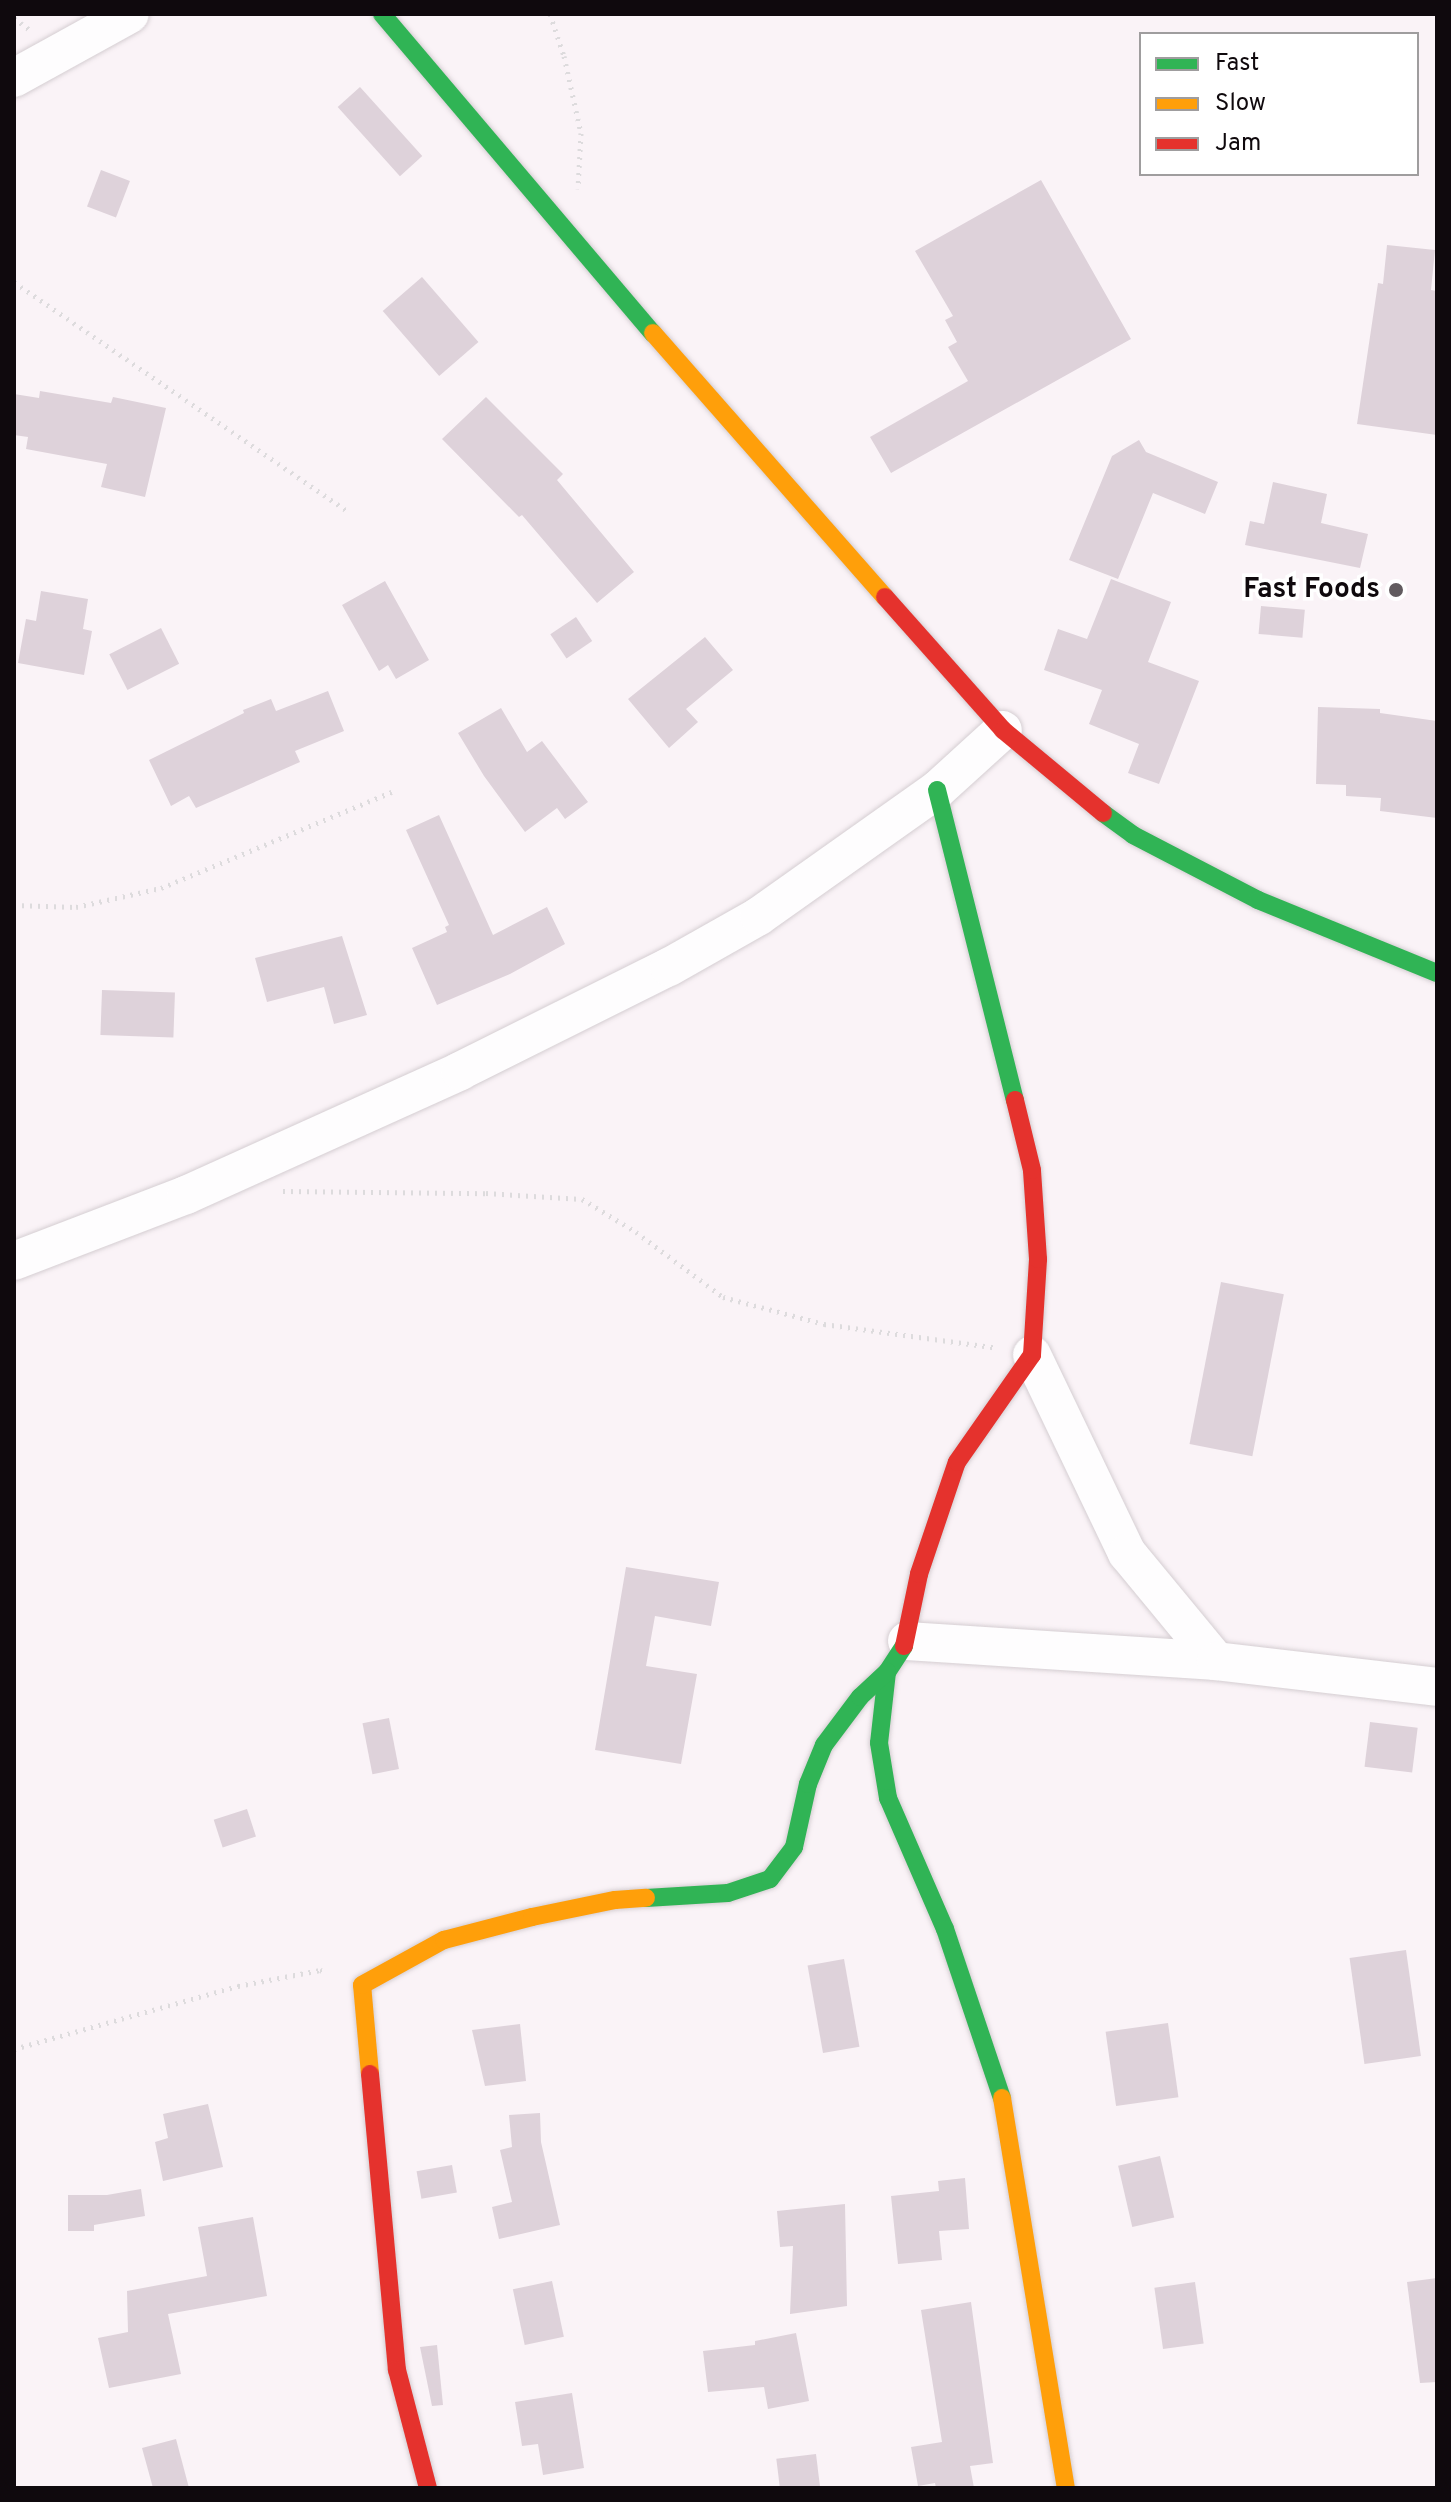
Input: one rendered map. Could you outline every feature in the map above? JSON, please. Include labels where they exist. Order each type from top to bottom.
[{"type":"street","points":[[14,78],[130,14]]},
{"type":"street","points":[[382,14],[576,246],[1003,730],[1075,794],[1133,835],[1258,900],[1437,973]]},
{"type":"street","points":[[14,1261],[186,1195],[460,1071],[669,967],[759,916],[937,790],[1003,730]]},
{"type":"street","points":[[937,790],[1032,1170],[1038,1245],[1032,1355],[1127,1553],[1216,1661]]},
{"type":"street","points":[[1032,1355],[957,1462],[919,1574],[897,1656],[879,1743],[888,1798],[945,1929],[1004,2104],[1066,2488]]},
{"type":"street","points":[[428,2488],[397,2370],[362,1985],[444,1940],[517,1921],[615,1900],[728,1893],[770,1879],[794,1847],[808,1784],[824,1745],[860,1697],[897,1656],[1216,1661],[1437,1687]]},
{"type":"path","points":[[550,14],[564,56],[581,133],[576,246]]},
{"type":"path","points":[[14,282],[346,510]]},
{"type":"path","points":[[14,905],[76,907],[161,888],[392,792]]},
{"type":"path","points":[[281,1191],[486,1193],[582,1199],[636,1232],[723,1297],[824,1324],[949,1339],[1032,1355]]},
{"type":"path","points":[[14,2049],[238,1986],[320,1970],[362,1985]]},
{"type":"building","points":[[360,87],[422,156],[400,176],[338,107]]},
{"type":"building","points":[[101,170],[130,181],[116,218],[87,206]]},
{"type":"building","points":[[1041,180],[1131,339],[891,473],[870,437],[968,381],[948,347],[957,342],[945,320],[953,316],[915,251]]},
{"type":"building","points":[[1387,245],[1435,250],[1431,290],[1437,291],[1437,435],[1357,424],[1378,283],[1383,284]]},
{"type":"building","points":[[422,277],[478,342],[439,376],[383,311]]},
{"type":"building","points":[[40,391],[111,403],[113,397],[166,408],[145,497],[101,487],[107,464],[26,449],[28,437],[14,435],[14,394],[39,398]]},
{"type":"building","points":[[486,397],[563,474],[557,480],[634,572],[597,603],[522,515],[519,517],[442,439]]},
{"type":"building","points":[[1139,440],[1146,452],[1218,482],[1205,514],[1153,493],[1118,579],[1069,560],[1112,456]]},
{"type":"building","points":[[1273,482],[1327,494],[1321,523],[1368,534],[1360,568],[1245,545],[1250,521],[1264,524]]},
{"type":"building","points":[[1111,579],[1171,602],[1148,662],[1199,681],[1159,784],[1128,773],[1139,744],[1089,724],[1102,690],[1044,670],[1058,629],[1087,639]]},
{"type":"building","points":[[385,581],[429,660],[396,679],[388,665],[379,671],[342,605]]},
{"type":"building","points":[[41,591],[88,599],[83,629],[92,631],[84,675],[18,663],[26,619],[36,621]]},
{"type":"building","points":[[1261,606],[1305,610],[1302,638],[1259,634]]},
{"type":"building","points":[[576,617],[592,641],[567,658],[550,634]]},
{"type":"building","points":[[161,628],[179,664],[127,690],[109,654]]},
{"type":"building","points":[[705,637],[733,670],[686,709],[698,722],[669,748],[628,699]]},
{"type":"building","points":[[328,691],[344,731],[295,751],[300,762],[196,808],[189,796],[171,806],[149,760],[244,713],[243,710],[271,699],[276,711]]},
{"type":"building","points":[[1318,707],[1380,709],[1380,713],[1437,721],[1437,818],[1380,811],[1381,798],[1346,796],[1346,785],[1316,784]]},
{"type":"building","points":[[501,708],[527,752],[542,741],[588,802],[565,819],[557,808],[525,832],[484,776],[458,733]]},
{"type":"building","points":[[439,815],[493,935],[547,907],[565,944],[510,974],[437,1005],[412,948],[447,932],[445,927],[449,925],[406,830]]},
{"type":"building","points":[[342,936],[367,1015],[334,1024],[324,987],[267,1002],[255,958]]},
{"type":"building","points":[[102,990],[175,993],[173,1038],[100,1035]]},
{"type":"building","points":[[1221,1282],[1284,1294],[1252,1456],[1190,1444]]},
{"type":"building","points":[[626,1567],[719,1582],[711,1626],[655,1616],[646,1666],[697,1674],[681,1764],[595,1750]]},
{"type":"building","points":[[389,1718],[399,1769],[372,1774],[362,1723]]},
{"type":"building","points":[[1370,1722],[1418,1728],[1412,1773],[1365,1767]]},
{"type":"building","points":[[247,1809],[256,1837],[223,1847],[214,1820]]},
{"type":"building","points":[[1406,1950],[1421,2056],[1364,2064],[1350,1958]]},
{"type":"building","points":[[844,1959],[859,2047],[823,2053],[808,1965]]},
{"type":"building","points":[[1168,2023],[1178,2097],[1116,2106],[1106,2032]]},
{"type":"building","points":[[520,2024],[526,2081],[485,2086],[472,2030]]},
{"type":"building","points":[[208,2104],[223,2167],[163,2181],[155,2142],[168,2138],[163,2114]]},
{"type":"building","points":[[540,2113],[541,2142],[560,2225],[499,2239],[492,2207],[512,2202],[500,2150],[512,2147],[509,2115]]},
{"type":"building","points":[[1160,2156],[1174,2217],[1132,2227],[1118,2166]]},
{"type":"building","points":[[452,2165],[457,2193],[421,2199],[417,2171]]},
{"type":"building","points":[[965,2178],[969,2229],[939,2231],[942,2260],[898,2264],[891,2196],[939,2191],[938,2181]]},
{"type":"building","points":[[141,2189],[145,2216],[94,2225],[94,2231],[68,2231],[68,2195],[107,2195]]},
{"type":"building","points":[[845,2204],[847,2306],[790,2314],[793,2246],[780,2247],[777,2211]]},
{"type":"building","points":[[253,2217],[267,2296],[168,2314],[181,2374],[109,2388],[98,2338],[128,2332],[127,2291],[207,2276],[198,2227]]},
{"type":"building","points":[[1437,2278],[1437,2382],[1420,2383],[1407,2282]]},
{"type":"building","points":[[552,2281],[564,2337],[525,2345],[513,2289]]},
{"type":"building","points":[[1195,2282],[1204,2343],[1163,2349],[1154,2288]]},
{"type":"building","points":[[971,2302],[993,2463],[970,2466],[974,2488],[936,2488],[935,2483],[918,2486],[911,2447],[942,2442],[921,2310]]},
{"type":"building","points":[[796,2333],[809,2401],[768,2409],[764,2387],[708,2392],[703,2351],[755,2345],[755,2341]]},
{"type":"building","points":[[437,2345],[443,2405],[432,2406],[420,2347]]},
{"type":"building","points":[[572,2393],[584,2468],[543,2475],[538,2444],[522,2446],[515,2402]]},
{"type":"building","points":[[176,2439],[189,2488],[153,2488],[142,2448]]},
{"type":"building","points":[[816,2454],[820,2488],[780,2488],[776,2459]]},
{"type":"traffic: fast","points":[[382,14],[653,333]]},
{"type":"traffic: fast","points":[[937,790],[1015,1100]]},
{"type":"traffic: fast","points":[[1103,813],[1133,835],[1258,900],[1437,973]]},
{"type":"traffic: fast","points":[[904,1646],[887,1672],[879,1743],[888,1798],[945,1929],[1002,2098]]},
{"type":"traffic: fast","points":[[646,1898],[728,1893],[770,1879],[794,1847],[808,1784],[824,1745],[860,1697],[887,1672]]},
{"type":"traffic: slow","points":[[653,333],[885,597]]},
{"type":"traffic: slow","points":[[370,2074],[362,1985],[444,1940],[532,1917],[615,1900],[646,1898]]},
{"type":"traffic: slow","points":[[1002,2098],[1066,2488]]},
{"type":"traffic: jam","points":[[885,597],[1003,730],[1103,813]]},
{"type":"traffic: jam","points":[[904,1646],[919,1574],[957,1462],[1032,1355],[1038,1259],[1032,1170],[1015,1100]]},
{"type":"traffic: jam","points":[[370,2074],[397,2370],[428,2488]]},
{"type":"place","name":"Fast Foods","points":[[1396,590]]}]
